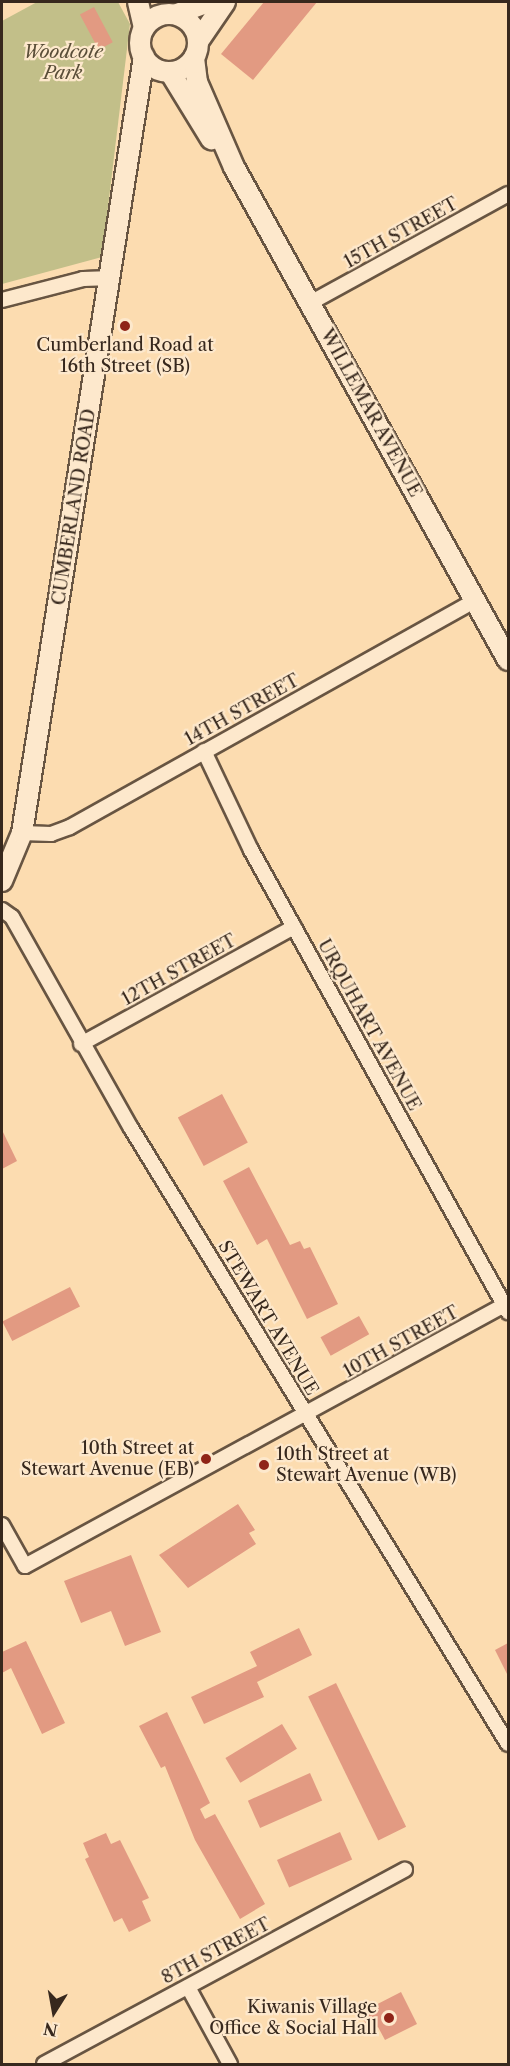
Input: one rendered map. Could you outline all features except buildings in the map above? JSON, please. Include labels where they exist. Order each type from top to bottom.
[{"type":"street","points":[[138,2],[144,27],[144,57],[168,72],[197,49],[225,2]]},
{"type":"street","points":[[144,27],[167,10],[208,2]]},
{"type":"street","points":[[167,10],[192,24],[197,49]]},
{"type":"street","name":"WILLEMAR AVENUE","points":[[197,49],[196,82],[234,166],[508,660]]},
{"type":"street","name":"CUMBERLAND ROAD","points":[[2,881],[22,833],[112,278],[144,57]]},
{"type":"street","name":"WILLEMAR AVENUE","points":[[168,72],[234,166]]},
{"type":"street","name":"CUMBERLAND ROAD","points":[[132,129],[168,72]]},
{"type":"street","name":"15TH STREET","points":[[310,303],[508,194]]},
{"type":"street","points":[[2,300],[83,279],[112,278]]},
{"type":"street","name":"14TH STREET","points":[[22,833],[51,834],[70,827],[475,601]]},
{"type":"street","name":"URQUHART AVENUE","points":[[204,751],[294,927],[507,1307]]},
{"type":"street","name":"STEWART AVENUE","points":[[2,910],[17,926],[81,1044],[508,1744]]},
{"type":"street","name":"12TH STREET","points":[[81,1044],[294,927]]},
{"type":"street","name":"10TH STREET","points":[[2,1526],[25,1566],[507,1307]]},
{"type":"street","name":"8TH STREET","points":[[44,2064],[405,1870]]},
{"type":"street","points":[[188,1987],[230,2064]]},
{"type":"green space","name":"Woodcote Park","points":[[37,2],[118,2],[130,24],[102,257],[2,284],[2,21]]},
{"type":"place","name":"Cumberland Road at 16th Street (SB)","points":[[125,326]]},
{"type":"place","name":"10th Street at Stewart Avenue (EB)","points":[[206,1459]]},
{"type":"place","name":"10th Street at Stewart Avenue (WB)","points":[[264,1465]]},
{"type":"place","name":"Kiwanis Village Office & Social Hall","points":[[389,2018]]}]
